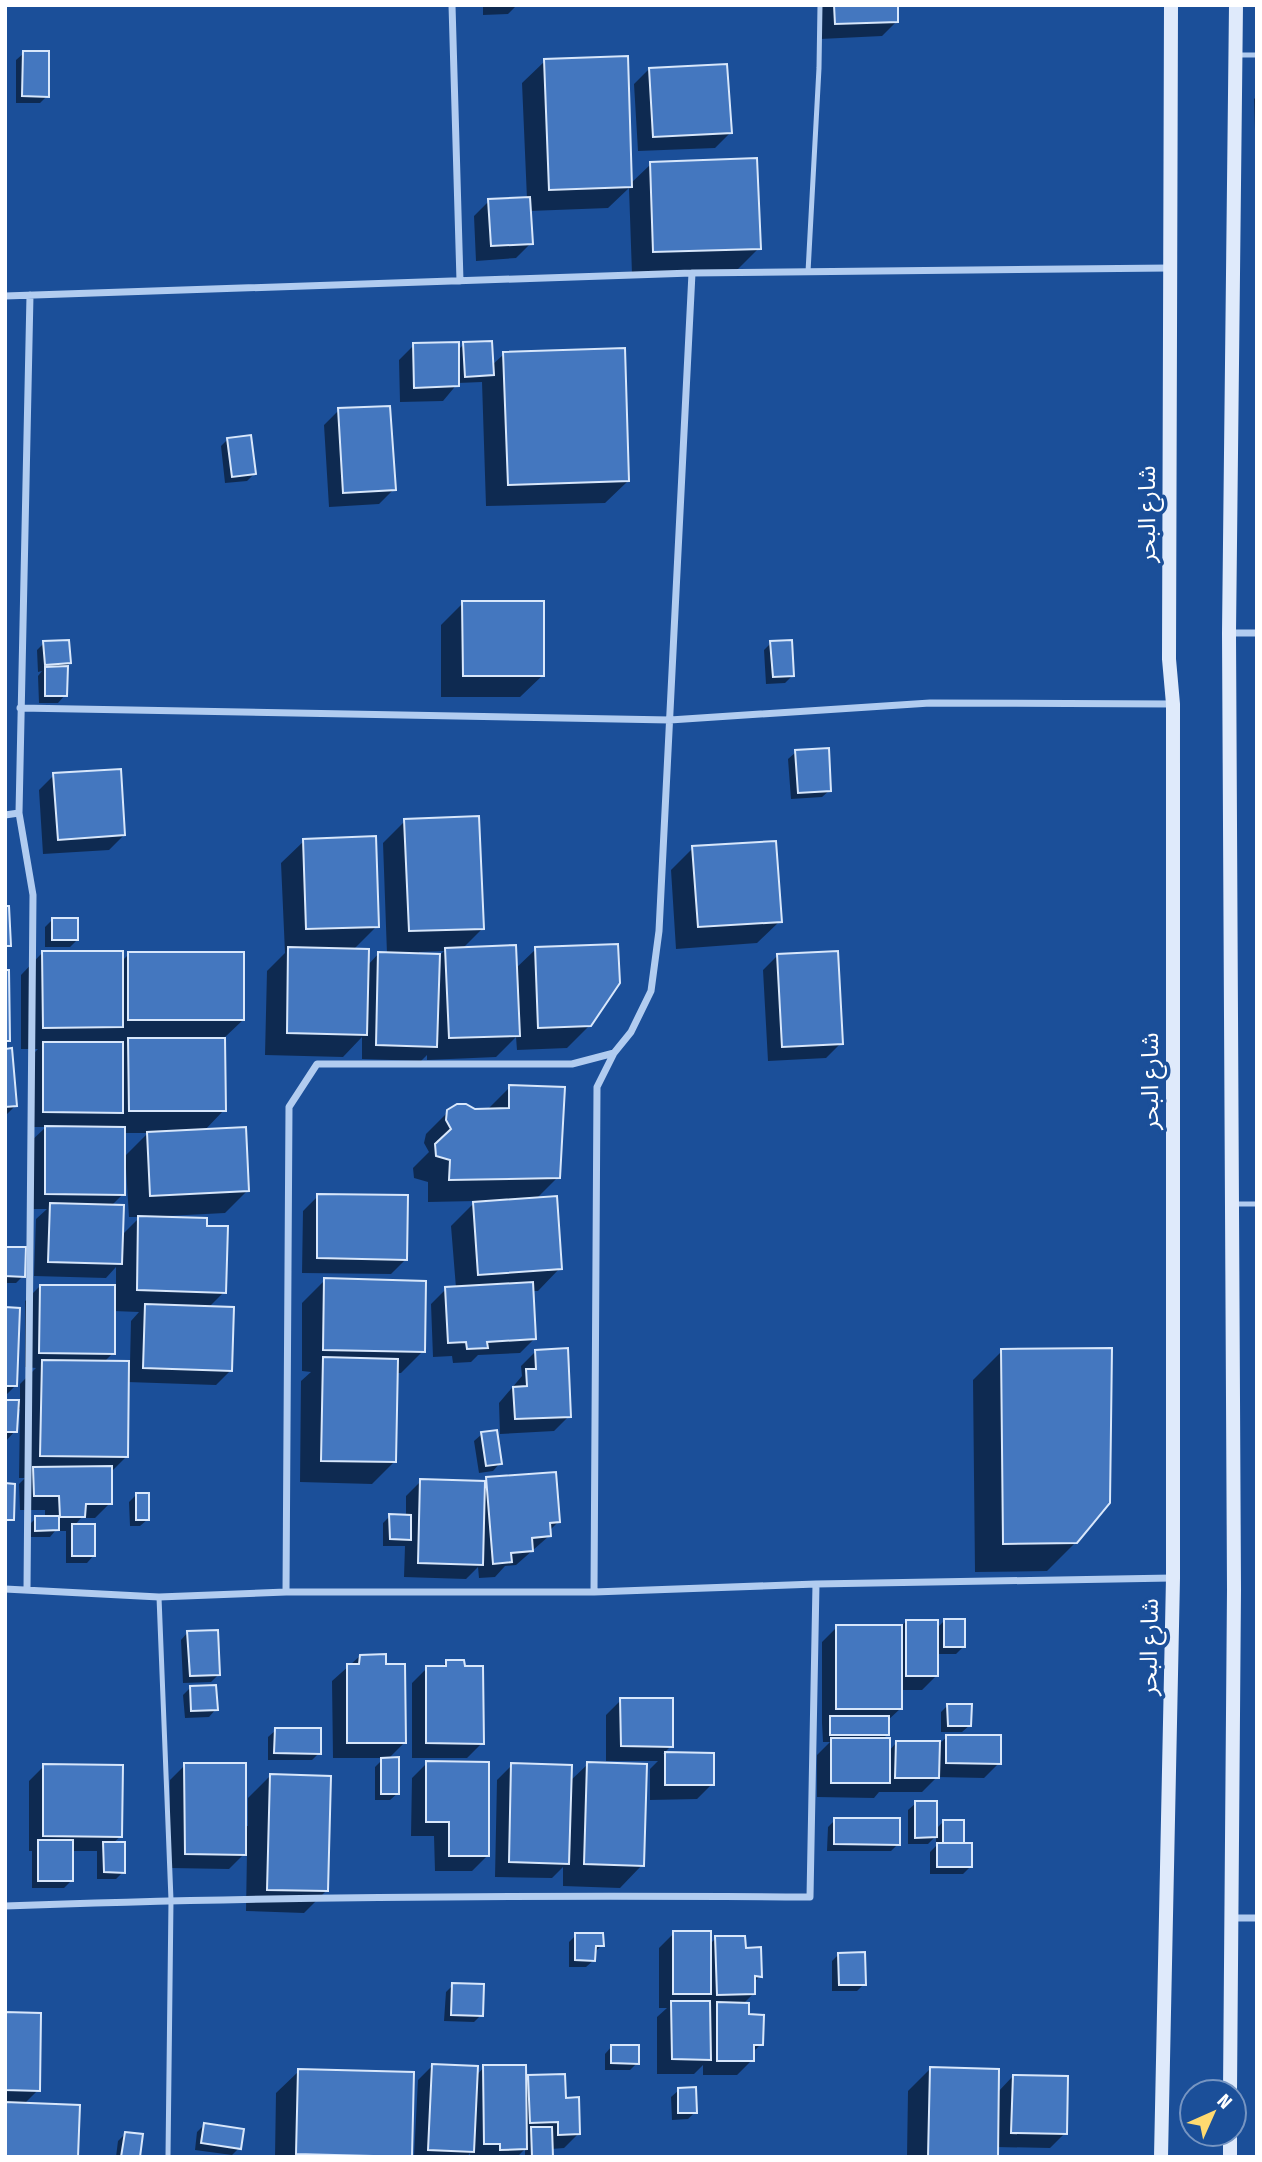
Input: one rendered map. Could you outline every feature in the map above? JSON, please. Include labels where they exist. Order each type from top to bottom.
[{"type":"main road","name":"شارع البحر","points":[[1161,2157],[1173,1578],[1173,704],[1169,659],[1171,5]]},
{"type":"main road","points":[[1230,2078],[1234,1589],[1229,633],[1236,5]]},
{"type":"street","points":[[452,5],[460,281]]},
{"type":"street","points":[[5,296],[692,273],[1171,268]]},
{"type":"street","points":[[594,1592],[597,1087],[614,1053],[631,1031],[650,991],[659,931],[692,273]]},
{"type":"street","points":[[27,1589],[33,895],[19,813],[30,295]]},
{"type":"street","points":[[1229,633],[1257,633]]},
{"type":"street","points":[[20,708],[670,720],[930,703],[1173,704]]},
{"type":"street","points":[[5,815],[19,813]]},
{"type":"street","points":[[286,1592],[289,1107],[317,1064],[572,1064],[614,1053]]},
{"type":"street","points":[[5,1589],[159,1597],[286,1592],[594,1592],[816,1584],[1173,1578]]},
{"type":"street","points":[[5,1906],[171,1900],[611,1895],[810,1896],[816,1584]]},
{"type":"street","points":[[1232,1918],[1257,1918]]},
{"type":"lane","points":[[808,272],[820,68],[820,5]]},
{"type":"lane","points":[[1235,55],[1257,55]]},
{"type":"lane","points":[[1232,1203],[1257,1204]]},
{"type":"lane","points":[[159,1597],[171,1900],[168,2157]]},
{"type":"building","points":[[834,5],[898,5],[898,22],[835,24]]},
{"type":"building","points":[[23,51],[49,51],[49,97],[22,96]]},
{"type":"building","points":[[628,56],[632,187],[549,190],[544,59]]},
{"type":"building","points":[[727,64],[732,133],[653,137],[649,68]]},
{"type":"building","points":[[757,158],[761,249],[653,252],[650,162]]},
{"type":"building","points":[[530,197],[533,244],[491,246],[488,199]]},
{"type":"building","points":[[492,341],[494,375],[465,377],[463,342]]},
{"type":"building","points":[[459,342],[459,386],[414,388],[413,343]]},
{"type":"building","points":[[625,348],[629,481],[508,485],[503,352]]},
{"type":"building","points":[[390,406],[396,490],[343,493],[338,408]]},
{"type":"building","points":[[251,435],[256,474],[232,477],[227,438]]},
{"type":"building","points":[[462,601],[544,601],[544,676],[463,676]]},
{"type":"building","points":[[69,640],[71,663],[45,665],[43,641]]},
{"type":"building","points":[[792,640],[794,676],[773,677],[770,641]]},
{"type":"building","points":[[68,666],[67,696],[45,696],[45,667]]},
{"type":"building","points":[[829,748],[831,791],[798,793],[795,750]]},
{"type":"building","points":[[121,769],[125,835],[58,840],[53,773]]},
{"type":"building","points":[[479,816],[484,929],[409,931],[404,819]]},
{"type":"building","points":[[376,836],[379,927],[306,929],[303,839]]},
{"type":"building","points":[[776,841],[782,922],[698,927],[692,846]]},
{"type":"building","points":[[5,906],[9,906],[11,946],[5,946]]},
{"type":"building","points":[[52,918],[78,918],[78,940],[52,940]]},
{"type":"building","points":[[618,944],[620,983],[591,1026],[538,1028],[535,947]]},
{"type":"building","points":[[516,945],[520,1036],[449,1038],[445,948]]},
{"type":"building","points":[[288,947],[369,949],[367,1035],[287,1033]]},
{"type":"building","points":[[42,951],[123,951],[123,1027],[43,1028]]},
{"type":"building","points":[[838,951],[843,1044],[782,1047],[777,954]]},
{"type":"building","points":[[128,952],[244,952],[244,1020],[128,1020]]},
{"type":"building","points":[[378,952],[440,954],[437,1047],[376,1045]]},
{"type":"building","points":[[5,970],[9,970],[10,1041],[5,1041]]},
{"type":"building","points":[[128,1038],[225,1038],[226,1111],[129,1111]]},
{"type":"building","points":[[43,1042],[123,1042],[123,1113],[43,1112]]},
{"type":"building","points":[[12,1048],[17,1106],[5,1107],[5,1049]]},
{"type":"building","points":[[509,1085],[565,1087],[560,1178],[449,1180],[450,1160],[436,1156],[435,1144],[451,1129],[446,1120],[447,1110],[457,1104],[466,1104],[475,1109],[509,1108]]},
{"type":"building","points":[[45,1126],[125,1127],[125,1195],[45,1194]]},
{"type":"building","points":[[246,1127],[249,1191],[150,1196],[147,1132]]},
{"type":"building","points":[[317,1194],[408,1195],[407,1260],[317,1258]]},
{"type":"building","points":[[557,1196],[562,1269],[478,1275],[473,1202]]},
{"type":"building","points":[[50,1203],[124,1205],[122,1264],[48,1262]]},
{"type":"building","points":[[138,1216],[207,1218],[207,1226],[228,1226],[226,1293],[137,1290]]},
{"type":"building","points":[[5,1247],[26,1247],[25,1277],[5,1276]]},
{"type":"building","points":[[324,1278],[426,1281],[425,1352],[323,1350]]},
{"type":"building","points":[[533,1282],[536,1339],[487,1342],[488,1348],[467,1349],[466,1342],[448,1343],[445,1287]]},
{"type":"building","points":[[40,1285],[115,1285],[115,1354],[39,1353]]},
{"type":"building","points":[[145,1304],[234,1307],[232,1371],[143,1368]]},
{"type":"building","points":[[5,1307],[20,1308],[17,1386],[5,1386]]},
{"type":"building","points":[[568,1348],[571,1417],[515,1419],[513,1387],[527,1386],[526,1369],[536,1369],[535,1350]]},
{"type":"building","points":[[1112,1348],[1110,1503],[1077,1543],[1003,1544],[1001,1349]]},
{"type":"building","points":[[323,1357],[398,1359],[396,1462],[321,1461]]},
{"type":"building","points":[[42,1360],[129,1361],[128,1457],[40,1456]]},
{"type":"building","points":[[5,1400],[19,1400],[17,1432],[5,1432]]},
{"type":"building","points":[[497,1430],[502,1464],[486,1466],[481,1432]]},
{"type":"building","points":[[112,1466],[112,1504],[86,1504],[85,1517],[60,1517],[59,1496],[34,1496],[33,1467]]},
{"type":"building","points":[[556,1472],[560,1522],[550,1523],[551,1536],[532,1538],[533,1551],[511,1553],[512,1562],[493,1564],[486,1477]]},
{"type":"building","points":[[420,1479],[485,1481],[483,1565],[418,1563]]},
{"type":"building","points":[[5,1483],[15,1484],[14,1520],[5,1520]]},
{"type":"building","points":[[136,1493],[149,1493],[149,1520],[136,1520]]},
{"type":"building","points":[[389,1514],[411,1515],[411,1540],[390,1539]]},
{"type":"building","points":[[35,1516],[59,1516],[59,1530],[35,1531]]},
{"type":"building","points":[[72,1524],[95,1524],[95,1556],[72,1556]]},
{"type":"building","points":[[944,1619],[965,1619],[965,1647],[944,1647]]},
{"type":"building","points":[[906,1620],[938,1620],[938,1676],[906,1676]]},
{"type":"building","points":[[836,1625],[902,1625],[902,1709],[836,1709]]},
{"type":"building","points":[[218,1630],[220,1675],[190,1676],[187,1631]]},
{"type":"building","points":[[386,1654],[386,1664],[405,1664],[406,1743],[347,1743],[347,1664],[359,1664],[360,1655]]},
{"type":"building","points":[[446,1660],[464,1660],[465,1666],[483,1666],[484,1744],[426,1743],[426,1666],[446,1666]]},
{"type":"building","points":[[216,1685],[218,1710],[191,1711],[190,1686]]},
{"type":"building","points":[[620,1698],[673,1698],[673,1747],[621,1746]]},
{"type":"building","points":[[947,1704],[972,1704],[971,1726],[948,1726]]},
{"type":"building","points":[[830,1716],[889,1716],[889,1735],[830,1735]]},
{"type":"building","points":[[275,1728],[321,1728],[321,1754],[274,1753]]},
{"type":"building","points":[[946,1735],[1001,1735],[1001,1764],[946,1763]]},
{"type":"building","points":[[831,1738],[890,1738],[890,1783],[831,1783]]},
{"type":"building","points":[[896,1741],[940,1741],[939,1778],[895,1778]]},
{"type":"building","points":[[665,1752],[714,1753],[714,1785],[665,1785]]},
{"type":"building","points":[[399,1757],[399,1794],[381,1794],[381,1758]]},
{"type":"building","points":[[426,1761],[489,1762],[489,1856],[449,1856],[449,1822],[426,1822]]},
{"type":"building","points":[[587,1762],[647,1764],[644,1866],[584,1864]]},
{"type":"building","points":[[184,1763],[246,1763],[246,1855],[185,1854]]},
{"type":"building","points":[[511,1763],[572,1765],[569,1864],[509,1862]]},
{"type":"building","points":[[43,1764],[123,1765],[122,1837],[43,1836]]},
{"type":"building","points":[[270,1774],[331,1776],[328,1891],[267,1890]]},
{"type":"building","points":[[915,1801],[937,1801],[937,1837],[915,1838]]},
{"type":"building","points":[[834,1818],[900,1818],[900,1845],[834,1844]]},
{"type":"building","points":[[943,1820],[964,1820],[964,1843],[943,1843]]},
{"type":"building","points":[[38,1840],[73,1840],[73,1881],[38,1881]]},
{"type":"building","points":[[103,1842],[125,1842],[125,1873],[104,1872]]},
{"type":"building","points":[[937,1843],[972,1843],[972,1867],[937,1867]]},
{"type":"building","points":[[673,1931],[711,1931],[711,1994],[673,1994]]},
{"type":"building","points":[[575,1933],[603,1933],[604,1946],[596,1946],[595,1961],[575,1960]]},
{"type":"building","points":[[715,1936],[745,1936],[746,1948],[761,1947],[762,1977],[755,1976],[755,1994],[717,1995]]},
{"type":"building","points":[[865,1952],[866,1985],[839,1985],[838,1953]]},
{"type":"building","points":[[452,1983],[484,1984],[483,2016],[451,2015]]},
{"type":"building","points":[[671,2001],[710,2001],[711,2060],[672,2059]]},
{"type":"building","points":[[717,2002],[749,2003],[749,2014],[764,2015],[763,2045],[754,2045],[754,2061],[717,2061]]},
{"type":"building","points":[[5,2012],[41,2013],[40,2091],[5,2090]]},
{"type":"building","points":[[611,2045],[639,2045],[639,2064],[611,2063]]},
{"type":"building","points":[[432,2064],[478,2066],[474,2152],[428,2150]]},
{"type":"building","points":[[483,2065],[526,2065],[527,2149],[500,2150],[500,2144],[484,2144]]},
{"type":"building","points":[[930,2067],[999,2069],[998,2157],[928,2157]]},
{"type":"building","points":[[298,2069],[414,2072],[412,2157],[296,2154]]},
{"type":"building","points":[[565,2074],[566,2098],[579,2097],[580,2134],[558,2135],[558,2122],[530,2123],[528,2075]]},
{"type":"building","points":[[1013,2075],[1068,2076],[1067,2134],[1011,2133]]},
{"type":"building","points":[[696,2087],[697,2113],[678,2113],[678,2088]]},
{"type":"building","points":[[5,2102],[80,2105],[78,2157],[5,2157]]},
{"type":"building","points":[[204,2123],[244,2129],[241,2149],[201,2143]]},
{"type":"building","points":[[531,2127],[552,2127],[553,2157],[532,2157]]},
{"type":"building","points":[[125,2132],[143,2134],[140,2157],[121,2157]]}]
